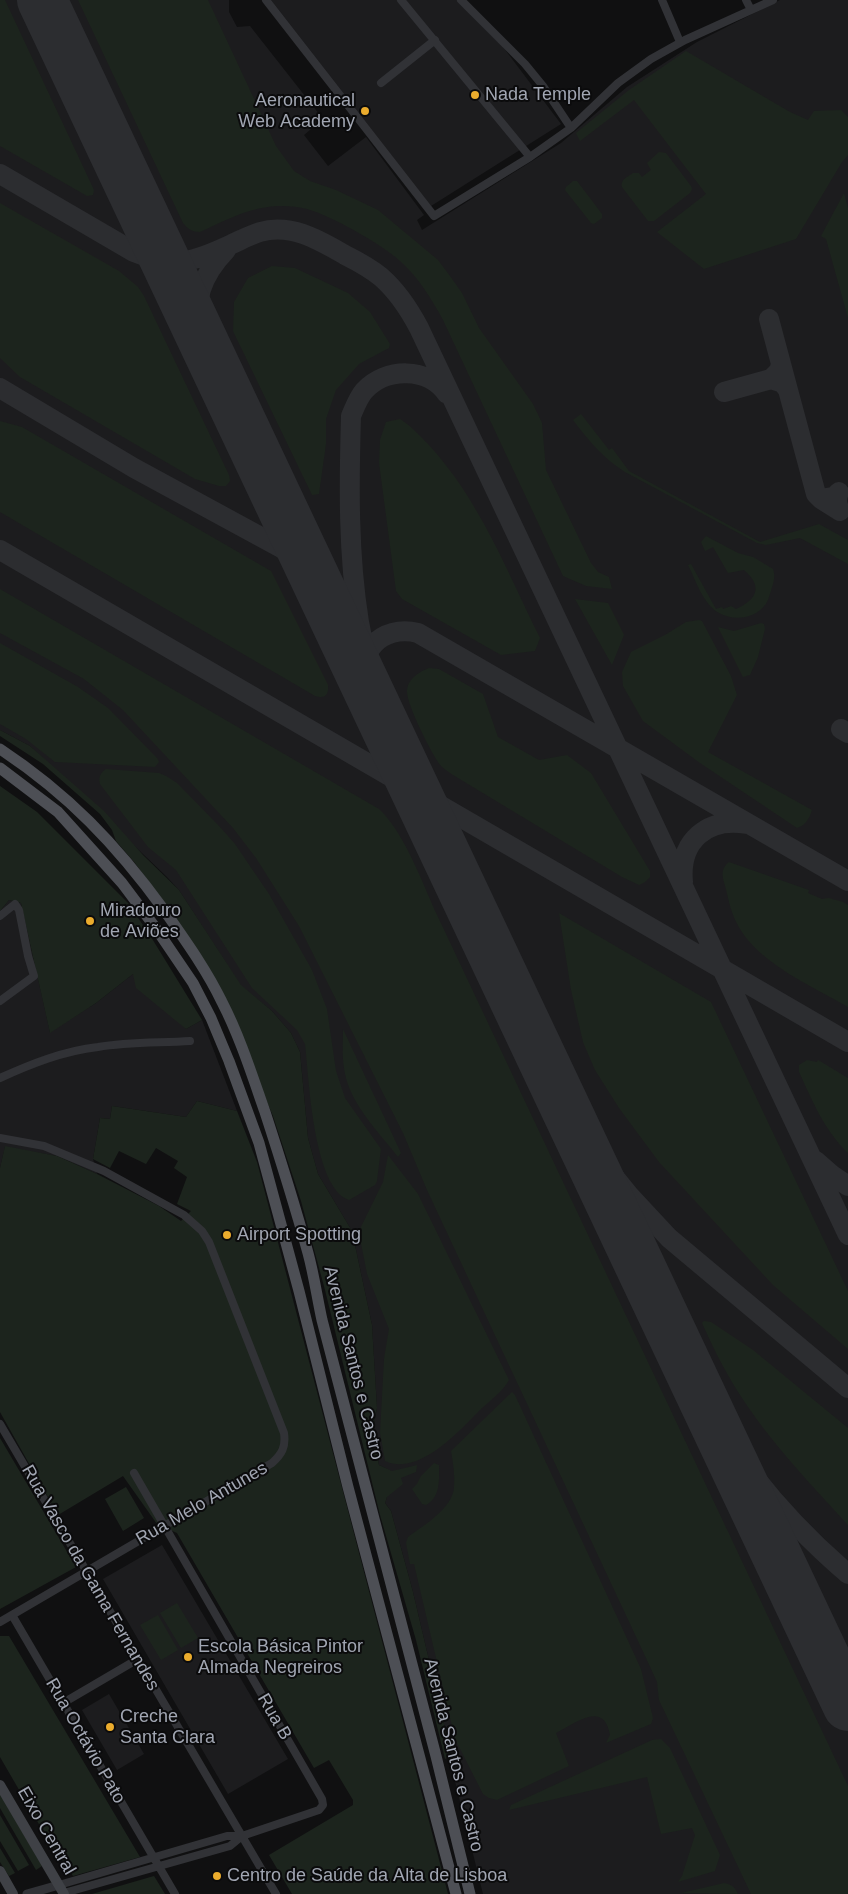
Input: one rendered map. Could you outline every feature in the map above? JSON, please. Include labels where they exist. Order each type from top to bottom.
[{"type":"main road","name":"Avenida Santos e Castro","points":[[0,749],[68,799],[96,826],[138,875],[206,971],[224,1005],[249,1066],[271,1130],[308,1254],[322,1320],[436,1756],[470,1894]]},
{"type":"main road","name":"Avenida Santos e Castro","points":[[0,768],[58,812],[122,883],[155,927],[192,983],[211,1018],[229,1061],[259,1143],[292,1263],[348,1487],[456,1894]]},
{"type":"main road","name":"Eixo Central","points":[[0,1784],[62,1892]]},
{"type":"main road","points":[[0,1871],[14,1894]]},
{"type":"street","points":[[266,0],[434,216],[530,157],[570,128],[618,83],[650,59],[680,42],[773,0]]},
{"type":"street","points":[[401,0],[530,157]]},
{"type":"street","points":[[461,0],[525,64],[543,86],[570,128]]},
{"type":"street","points":[[662,0],[680,42]]},
{"type":"street","points":[[746,0],[751,10]]},
{"type":"street","points":[[381,83],[435,40]]},
{"type":"street","points":[[0,916],[15,904],[19,910],[34,976],[0,1001]]},
{"type":"street","points":[[0,1078],[21,1068],[58,1055],[98,1046],[190,1041]]},
{"type":"street","name":"Rua Melo Antunes","points":[[0,1138],[35,1144],[66,1154],[104,1171],[162,1202],[194,1223],[209,1242],[284,1432],[285,1441],[284,1449],[272,1464],[0,1622]]},
{"type":"street","name":"Rua Vasco da Gama Fernandes","points":[[0,1424],[276,1894]]},
{"type":"street","name":"Rua B","points":[[134,1473],[322,1798],[323,1805],[319,1810],[242,1836]]},
{"type":"street","name":"Rua Octávio Pato","points":[[12,1615],[175,1894]]},
{"type":"street","points":[[63,1703],[138,1659]]},
{"type":"street","points":[[62,1892],[153,1857],[227,1836],[242,1836]]},
{"type":"street","points":[[27,1894],[62,1892],[159,1867],[230,1846],[242,1836]]},
{"type":"shaded area","points":[[0,0],[229,0],[229,12],[237,27],[250,26],[323,119],[304,135],[328,166],[366,137],[424,215],[417,220],[422,230],[561,143],[627,87],[697,42],[780,0],[848,0],[848,1894],[483,1894],[451,1765],[447,1737],[413,1592],[391,1511],[385,1503],[395,1473],[379,1465],[373,1429],[377,1408],[372,1325],[352,1231],[318,1174],[308,1138],[300,1052],[291,1033],[272,1011],[241,986],[179,890],[167,877],[30,746],[0,730]]},
{"type":"shaded area","points":[[0,0],[5,0],[94,190],[93,195],[87,196],[0,146]]},
{"type":"shaded area","points":[[78,0],[208,0],[276,146],[294,171],[310,181],[336,190],[378,210],[438,260],[462,293],[479,328],[533,404],[542,423],[546,470],[591,563],[598,572],[609,577],[612,589],[586,586],[563,576],[443,320],[413,274],[392,254],[342,224],[317,212],[298,207],[277,206],[250,211],[200,232],[192,231],[183,223]]},
{"type":"shaded area","points":[[271,0],[457,0],[503,47],[561,124],[431,206]]},
{"type":"shaded area","points":[[686,51],[790,112],[808,120],[814,111],[841,110],[848,117],[848,155],[796,239],[704,269],[657,232],[706,194],[634,100],[580,141],[576,133],[629,90]]},
{"type":"shaded area","points":[[659,152],[666,153],[692,189],[690,193],[654,221],[648,221],[622,187],[622,182],[633,173],[639,173],[642,177],[651,170],[647,163]]},
{"type":"shaded area","points":[[573,181],[577,181],[602,214],[602,218],[594,224],[591,223],[565,190]]},
{"type":"shaded area","points":[[844,193],[848,208],[848,318],[826,239],[821,236]]},
{"type":"shaded area","points":[[0,203],[119,271],[138,287],[229,475],[230,481],[226,486],[219,486],[195,479],[20,377],[0,358]]},
{"type":"shaded area","points":[[272,266],[295,268],[348,293],[370,312],[390,344],[389,348],[359,364],[336,390],[326,419],[326,444],[319,494],[312,495],[233,331],[234,302],[248,278]]},
{"type":"shaded area","points":[[581,414],[609,450],[612,448],[629,471],[760,542],[819,524],[848,540],[848,564],[800,538],[766,545],[757,543],[625,472],[610,461],[584,435],[573,420]]},
{"type":"shaded area","points":[[400,419],[428,444],[446,465],[491,536],[540,638],[535,651],[501,655],[402,599],[396,591],[379,463],[380,440],[386,422]]},
{"type":"shaded area","points":[[0,421],[22,427],[271,571],[328,685],[326,695],[321,697],[315,696],[0,512]]},
{"type":"shaded area","points":[[706,536],[738,553],[753,557],[773,569],[774,580],[768,601],[761,610],[744,617],[725,616],[713,609],[704,598],[688,565],[691,564],[716,609],[731,606],[736,609],[753,597],[756,587],[744,570],[728,573],[713,547],[705,551],[701,542]]},
{"type":"shaded area","points":[[0,589],[379,809],[397,831],[413,860],[438,917],[848,1786],[848,1894],[751,1894],[659,1700],[657,1682],[427,1190],[403,1133],[299,926],[256,858],[233,828],[123,710],[84,679],[0,633]]},
{"type":"shaded area","points":[[575,599],[608,603],[624,635],[612,665]]},
{"type":"shaded area","points":[[702,621],[731,676],[737,695],[708,752],[812,810],[807,821],[800,827],[797,828],[700,763],[643,721],[623,686],[622,672],[631,652],[686,622]]},
{"type":"shaded area","points":[[761,623],[764,624],[765,629],[758,657],[750,675],[743,677],[718,627],[734,631]]},
{"type":"shaded area","points":[[0,643],[78,687],[108,708],[159,762],[155,767],[55,762],[26,739],[0,724]]},
{"type":"shaded area","points":[[429,668],[439,669],[483,694],[498,737],[539,760],[567,755],[591,773],[650,871],[650,877],[639,885],[622,877],[441,766],[421,730],[411,708],[407,692],[411,680]]},
{"type":"shaded area","points":[[0,730],[30,746],[104,811],[143,855],[179,890],[241,985],[272,1011],[291,1033],[300,1052],[308,1138],[318,1174],[352,1231],[372,1325],[377,1408],[373,1429],[379,1465],[392,1471],[417,1465],[416,1472],[401,1478],[403,1484],[387,1497],[385,1503],[391,1511],[413,1592],[450,1757],[445,1759],[416,1640],[380,1515],[325,1290],[301,1201],[273,1116],[245,1050],[162,900],[116,841],[112,830],[100,814],[43,764],[0,736]]},
{"type":"shaded area","points":[[106,769],[159,773],[177,783],[235,844],[269,894],[312,970],[327,1009],[336,1071],[345,1098],[381,1149],[375,1185],[349,1200],[337,1191],[320,1154],[311,1105],[305,1044],[297,1030],[252,988],[176,870],[148,847],[100,784],[100,776]]},
{"type":"shaded area","points":[[0,786],[37,812],[128,903],[202,1020],[186,1029],[136,988],[133,974],[96,1003],[50,1033],[21,903],[9,900],[0,911]]},
{"type":"shaded area","points":[[729,862],[809,890],[808,893],[822,899],[829,898],[848,905],[848,1007],[789,974],[774,964],[749,942],[737,924],[728,899],[723,871]]},
{"type":"shaded area","points":[[9,900],[21,903],[50,1032],[96,1003],[133,974],[186,1029],[202,1020],[237,1111],[197,1101],[186,1117],[112,1106],[110,1119],[100,1118],[93,1159],[97,1174],[57,1156],[5,1147],[0,1168],[0,911]]},
{"type":"shaded area","points":[[559,913],[711,1002],[848,1291],[848,1349],[773,1285],[659,1162],[619,1108],[595,1070],[583,1042],[571,990]]},
{"type":"shaded area","points":[[343,1029],[401,1153],[398,1157],[365,1115],[351,1093],[343,1063]]},
{"type":"shaded area","points":[[807,1060],[817,1062],[818,1060],[848,1078],[848,1153],[832,1135],[814,1105],[799,1072],[799,1065]]},
{"type":"shaded area","points":[[197,1101],[237,1111],[257,1162],[448,1894],[292,1894],[269,1855],[353,1805],[353,1800],[329,1760],[314,1768],[177,1533],[157,1524],[123,1476],[58,1515],[0,1412],[0,1168],[5,1146],[57,1156],[159,1206],[181,1221],[191,1211],[177,1204],[187,1177],[174,1168],[178,1161],[156,1148],[146,1164],[119,1151],[110,1168],[93,1159],[100,1118],[110,1119],[112,1106],[186,1117]]},
{"type":"shaded area","points":[[388,1155],[418,1194],[509,1380],[497,1395],[438,1449],[411,1463],[398,1464],[385,1461],[380,1433],[384,1359],[389,1329],[367,1274],[359,1233],[383,1182]]},
{"type":"shaded area","points":[[704,1321],[711,1322],[753,1350],[848,1428],[848,1525],[765,1431],[737,1390],[718,1357],[702,1323]]},
{"type":"shaded area","points":[[512,1392],[641,1669],[653,1718],[651,1724],[606,1743],[610,1735],[607,1724],[602,1719],[596,1716],[588,1717],[572,1724],[556,1733],[569,1766],[497,1800],[483,1794],[455,1739],[414,1564],[410,1564],[406,1543],[408,1537],[443,1509],[452,1495],[454,1478],[451,1451]]},
{"type":"shaded area","points":[[0,1438],[76,1567],[0,1609]]},
{"type":"shaded area","points":[[434,1463],[439,1465],[437,1493],[431,1502],[426,1505],[422,1504],[412,1489],[421,1476]]},
{"type":"shaded area","points":[[126,1487],[144,1518],[123,1531],[105,1499]]},
{"type":"shaded area","name":"Escola Básica Pintor Almada Negreiros","points":[[162,1545],[288,1759],[228,1794],[103,1579]]},
{"type":"shaded area","points":[[177,1603],[198,1638],[181,1648],[160,1613]]},
{"type":"shaded area","points":[[158,1615],[178,1650],[161,1660],[140,1625]]},
{"type":"shaded area","points":[[0,1636],[9,1636],[140,1857],[73,1876],[68,1868],[65,1869],[0,1757]]},
{"type":"shaded area","name":"Creche Santa Clara","points":[[109,1694],[144,1754],[117,1770],[82,1710]]},
{"type":"shaded area","points":[[661,1739],[670,1748],[720,1855],[715,1871],[678,1882],[682,1876],[695,1835],[692,1828],[661,1834],[647,1777],[509,1810],[511,1805],[652,1740]]},
{"type":"shaded area","points":[[0,1794],[42,1866],[36,1870],[0,1808]]},
{"type":"shaded area","points":[[0,1815],[29,1865],[18,1871],[0,1841]]},
{"type":"shaded area","points":[[0,1848],[15,1873],[9,1876],[0,1862]]},
{"type":"shaded area","points":[[154,1876],[165,1894],[92,1894]]},
{"type":"shaded area","points":[[724,1883],[736,1889],[738,1894],[681,1893]]},
{"type":"taxiway","points":[[0,174],[134,252],[148,257],[173,262],[184,261],[219,250],[256,233],[271,230],[294,231],[315,239],[359,262],[387,282],[397,294],[419,328],[848,1235]]},
{"type":"taxiway","points":[[201,337],[198,324],[198,301],[201,290],[210,270],[226,250]]},
{"type":"taxiway","points":[[769,319],[788,390],[783,383],[771,379],[779,371],[781,364]]},
{"type":"taxiway","points":[[396,750],[370,671],[355,596],[350,519],[351,416],[364,391],[373,383],[395,374],[407,373],[429,379],[439,385],[447,394]]},
{"type":"taxiway","points":[[724,392],[771,379]]},
{"type":"taxiway","points":[[0,388],[134,468],[307,562]]},
{"type":"taxiway","points":[[788,390],[816,494],[821,499],[840,511],[837,502],[839,492],[834,497],[821,499]]},
{"type":"taxiway","points":[[0,550],[848,1042]]},
{"type":"taxiway","points":[[367,690],[364,664],[374,644],[382,637],[393,633],[405,631],[418,633],[848,881]]},
{"type":"taxiway","points":[[841,729],[848,733]]},
{"type":"taxiway","points":[[683,882],[683,867],[686,855],[691,844],[699,835],[708,828],[720,824],[747,824]]},
{"type":"taxiway","points":[[561,1100],[599,1158],[629,1195],[669,1238],[848,1388]]},
{"type":"taxiway","points":[[816,1161],[848,1186]]},
{"type":"taxiway","points":[[687,1367],[726,1436],[753,1475],[798,1527],[848,1574]]},
{"type":"runway","points":[[42,0],[848,1706]]},
{"type":"place","name":"Nada Temple","points":[[475,95]]},
{"type":"place","name":"Aeronautical Web Academy","points":[[365,111]]},
{"type":"place","name":"Miradouro de Aviões","points":[[90,921]]},
{"type":"place","name":"Airport Spotting","points":[[227,1235]]},
{"type":"place","name":"Escola Básica Pintor Almada Negreiros","points":[[188,1657]]},
{"type":"place","name":"Creche Santa Clara","points":[[110,1727]]},
{"type":"place","name":"Centro de Saúde da Alta de Lisboa","points":[[217,1876]]}]
